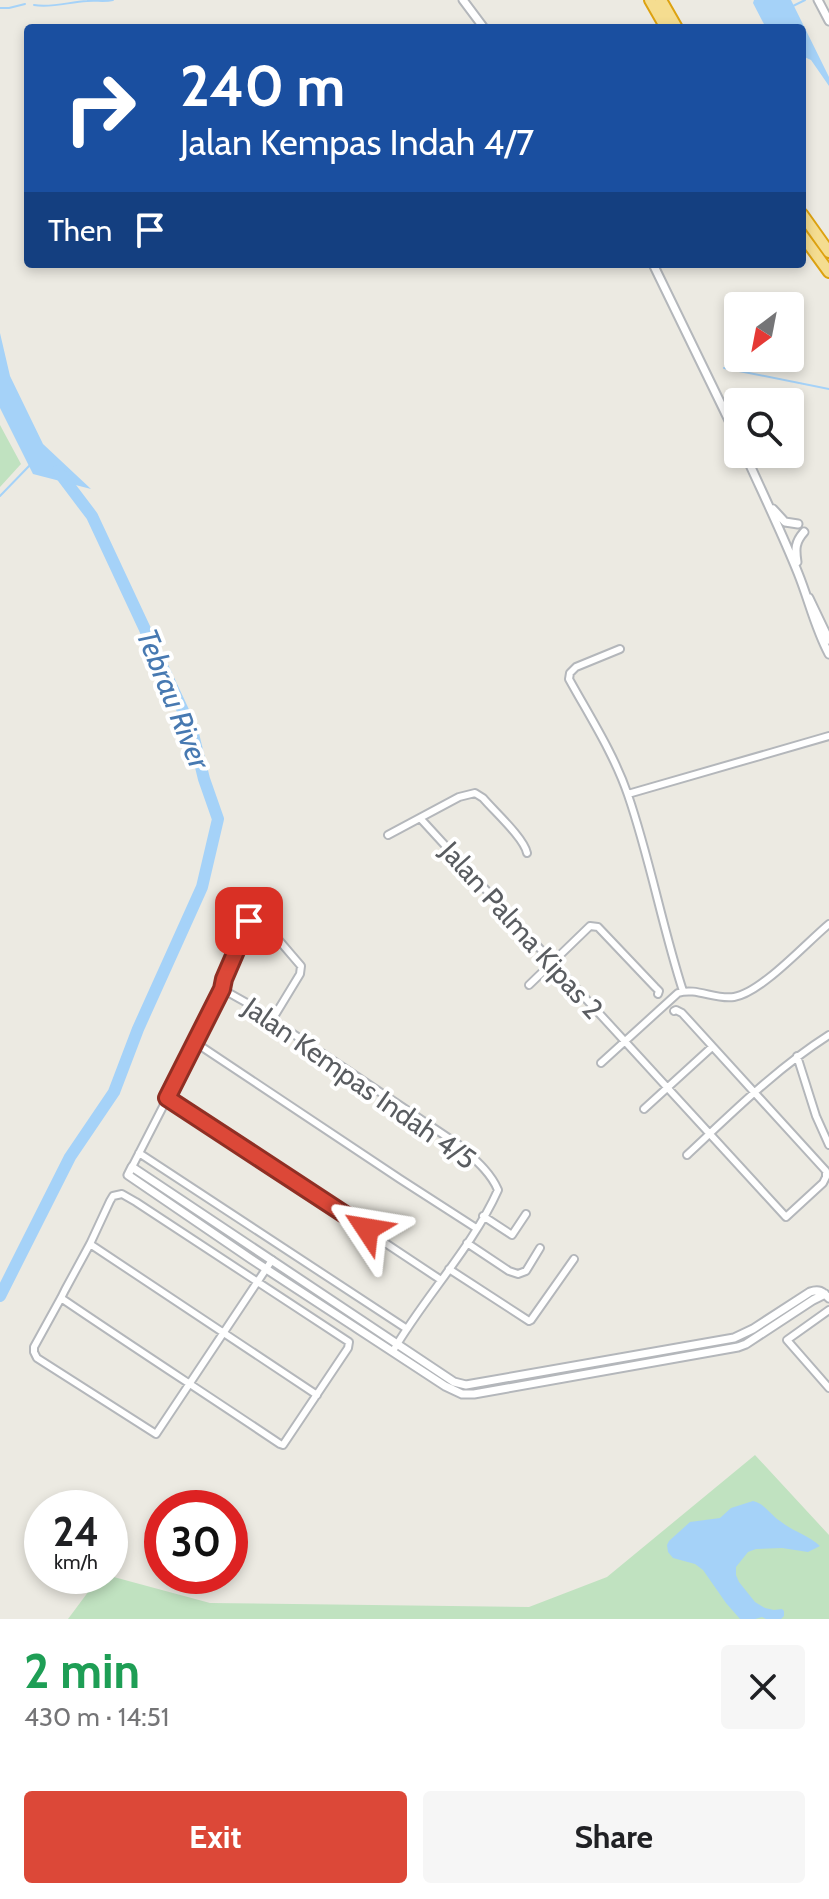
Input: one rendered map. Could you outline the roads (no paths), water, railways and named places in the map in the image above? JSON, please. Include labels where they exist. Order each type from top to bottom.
[{"type":"highway","points":[[650,0],[664,24]]},
{"type":"highway","points":[[661,0],[675,24]]},
{"type":"highway","points":[[806,220],[829,252]]},
{"type":"highway","points":[[806,240],[829,272]]},
{"type":"street","points":[[463,0],[481,24]]},
{"type":"street","points":[[818,0],[829,21]]},
{"type":"street","points":[[655,268],[724,410]]},
{"type":"street","points":[[751,468],[798,573],[818,634],[829,654]]},
{"type":"street","points":[[765,498],[781,519],[798,524]]},
{"type":"street","points":[[798,573],[795,544],[804,532]]},
{"type":"street","points":[[806,593],[829,640]]},
{"type":"street","points":[[620,649],[576,667],[569,679],[628,794],[683,991]]},
{"type":"street","points":[[628,794],[829,736]]},
{"type":"street","points":[[388,835],[459,797],[475,793],[521,840],[527,847],[527,853]]},
{"type":"street","name":"Jalan Palma Kipas 2","points":[[420,818],[786,1217],[823,1183],[826,1171],[754,1092]]},
{"type":"street","points":[[132,1167],[272,1260],[396,1347],[455,1392],[462,1394],[738,1347],[813,1300],[827,1296],[821,1290],[810,1292],[734,1338],[466,1385],[454,1382],[396,1347],[266,1269],[129,1177],[129,1172],[222,989],[251,917],[259,917],[301,966],[300,974],[272,1020]]},
{"type":"street","points":[[601,1063],[671,998],[683,991],[734,997],[751,991],[829,924]]},
{"type":"street","points":[[529,985],[594,925],[659,991],[658,994]]},
{"type":"street","name":"Jalan Kempas Indah 4/5","points":[[222,989],[459,1145],[481,1165],[498,1190],[483,1216]]},
{"type":"street","points":[[674,1011],[682,1013],[754,1092]]},
{"type":"street","points":[[687,1155],[754,1092],[797,1056],[829,1035]]},
{"type":"street","points":[[196,1043],[476,1228]]},
{"type":"street","points":[[644,1109],[712,1047]]},
{"type":"street","points":[[797,1056],[816,1116],[829,1145]]},
{"type":"street","points":[[167,1098],[441,1280]]},
{"type":"street","points":[[139,1153],[407,1329]]},
{"type":"street","points":[[61,1298],[190,1384],[283,1445],[349,1342],[257,1282],[127,1196],[122,1194],[113,1196],[34,1347],[34,1352],[37,1358],[156,1434],[190,1384],[224,1333],[257,1282],[272,1260]]},
{"type":"street","points":[[396,1347],[483,1216],[512,1235],[526,1214]]},
{"type":"street","points":[[467,1243],[518,1274],[526,1271],[540,1248]]},
{"type":"street","points":[[90,1244],[317,1395]]},
{"type":"street","points":[[449,1269],[529,1321],[574,1259]]},
{"type":"street","points":[[829,1310],[787,1340],[829,1388]]},
{"type":"street","points":[[592,1363],[595,1373]]},
{"type":"water","points":[[754,0],[791,0],[803,24],[764,24]]},
{"type":"water","points":[[806,30],[829,77],[829,86],[811,60],[806,58]]},
{"type":"water","points":[[0,333],[10,376],[43,444],[91,489],[33,474],[0,408]]},
{"type":"water","points":[[753,1501],[820,1546],[808,1552],[782,1548],[756,1549],[748,1552],[736,1567],[739,1582],[755,1602],[765,1608],[782,1609],[784,1616],[781,1619],[740,1619],[703,1570],[695,1564],[673,1558],[668,1552],[669,1541],[690,1522],[720,1518],[731,1508]]},
{"type":"waterway","points":[[34,5],[113,0]]},
{"type":"waterway","points":[[793,6],[805,0]]},
{"type":"waterway","points":[[0,8],[25,4]]},
{"type":"waterway","points":[[744,372],[829,389]]},
{"type":"waterway","points":[[0,496],[30,465]]},
{"type":"waterway","name":"Tebrau River","points":[[0,1296],[70,1157],[114,1092],[138,1029],[202,887],[218,819],[192,730],[92,516],[58,471]]}]
